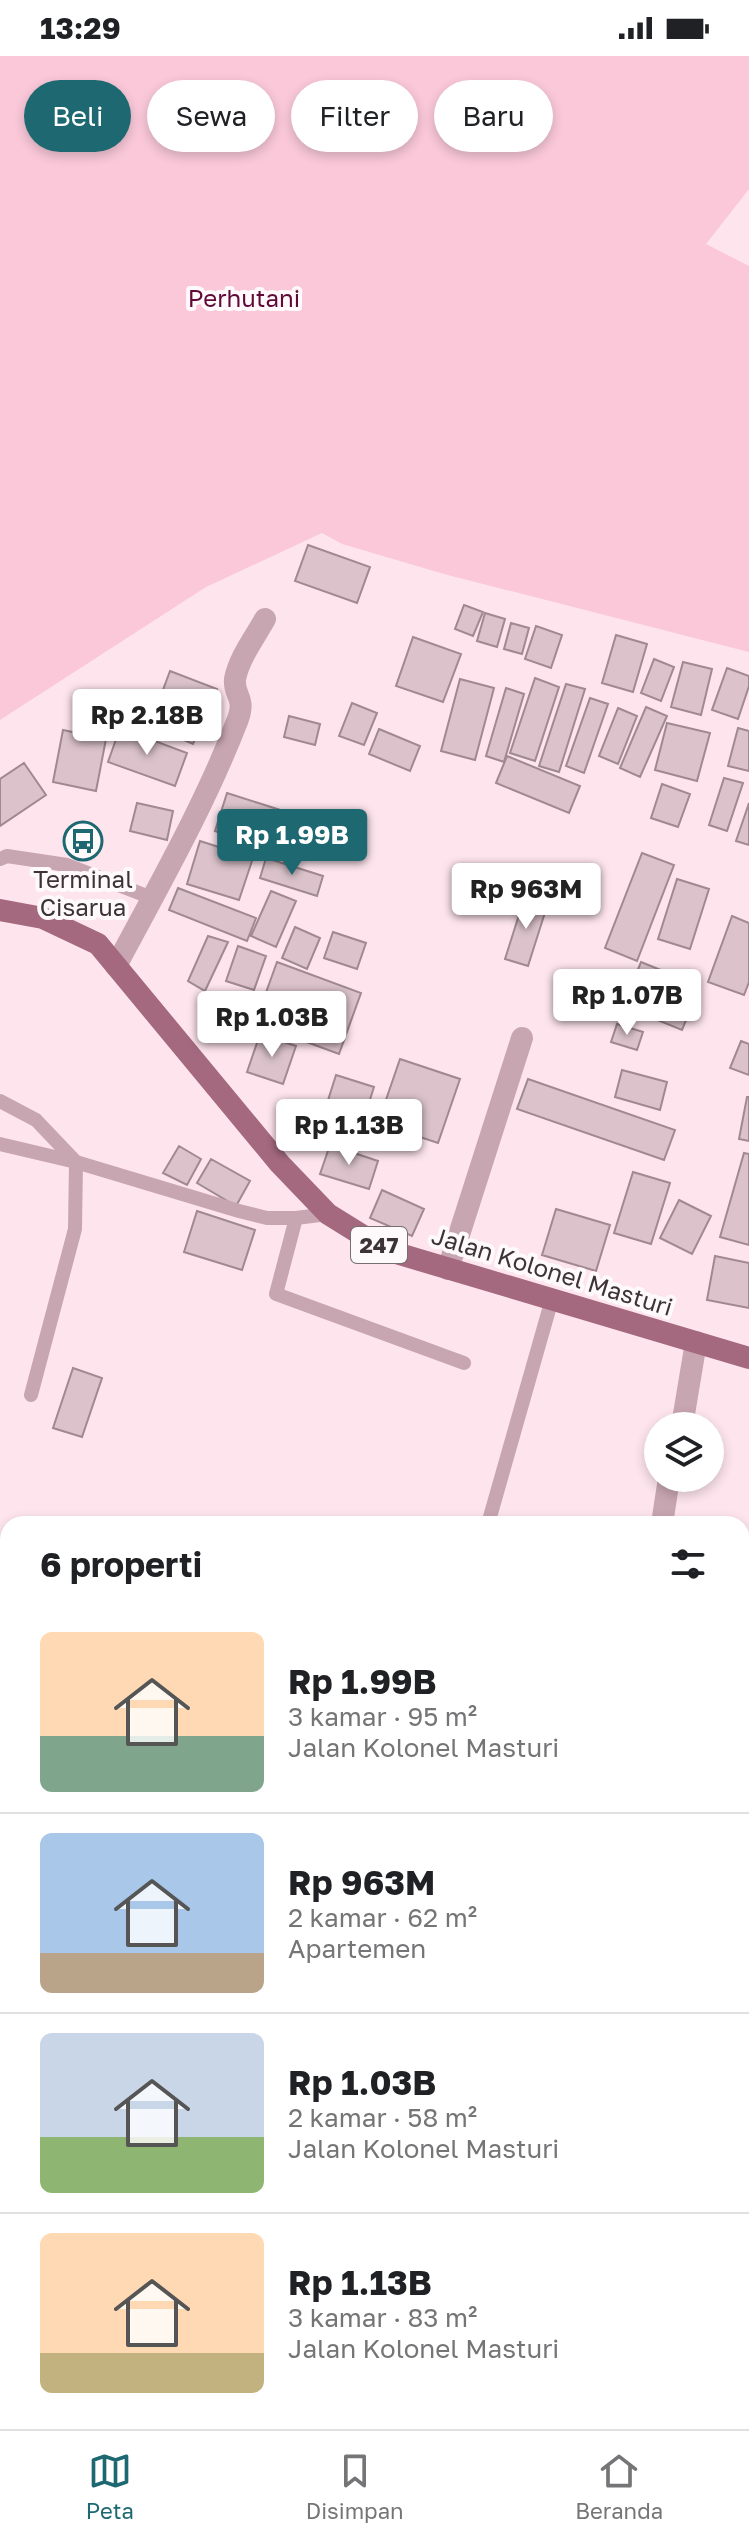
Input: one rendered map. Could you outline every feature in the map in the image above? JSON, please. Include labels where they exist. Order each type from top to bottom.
[{"type":"main road","name":"Jalan Kolonel Masturi","points":[[0,910],[43,918],[98,944],[271,1153],[328,1214],[386,1250],[749,1358]]},
{"type":"street","points":[[116,966],[211,783],[239,716],[242,699],[235,680],[239,666],[265,619]]},
{"type":"street","points":[[448,1269],[522,1038]]},
{"type":"street","points":[[684,1412],[696,1342]]},
{"type":"street","points":[[663,1516],[667,1492]]},
{"type":"lane","points":[[0,859],[7,856],[67,865],[152,898]]},
{"type":"lane","points":[[0,1101],[36,1120],[76,1162],[75,1229],[31,1395]]},
{"type":"lane","points":[[0,1144],[76,1162],[267,1218],[328,1214]]},
{"type":"lane","points":[[296,1218],[276,1294],[464,1363]]},
{"type":"lane","points":[[490,1516],[552,1299]]},
{"type":"green space","name":"Perhutani","points":[[0,56],[749,56],[749,189],[706,244],[749,266],[749,652],[444,574],[342,544],[322,533],[206,587],[0,720]]},
{"type":"building","points":[[308,545],[370,567],[357,603],[295,581]]},
{"type":"building","points":[[464,605],[483,612],[473,636],[455,629]]},
{"type":"building","points":[[485,613],[505,619],[497,647],[477,641]]},
{"type":"building","points":[[511,623],[529,628],[522,654],[504,649]]},
{"type":"building","points":[[536,626],[562,635],[551,668],[525,659]]},
{"type":"building","points":[[616,635],[647,644],[633,692],[602,683]]},
{"type":"building","points":[[413,637],[461,654],[443,702],[396,686]]},
{"type":"building","points":[[654,659],[674,667],[661,701],[641,693]]},
{"type":"building","points":[[683,662],[712,669],[701,715],[671,707]]},
{"type":"building","points":[[727,668],[749,676],[749,686],[738,719],[712,710]]},
{"type":"building","points":[[170,671],[217,689],[207,716],[160,698]]},
{"type":"building","points":[[535,678],[559,687],[535,761],[510,753]]},
{"type":"building","points":[[460,679],[494,688],[475,760],[441,751]]},
{"type":"building","points":[[566,684],[585,689],[559,772],[539,766]]},
{"type":"building","points":[[506,688],[524,694],[504,762],[486,756]]},
{"type":"building","points":[[590,698],[608,704],[584,773],[566,766]]},
{"type":"building","points":[[352,703],[377,713],[364,745],[339,736]]},
{"type":"building","points":[[139,704],[199,729],[193,744],[133,718]]},
{"type":"building","points":[[646,707],[667,716],[640,777],[620,768]]},
{"type":"building","points":[[618,708],[637,716],[618,764],[599,756]]},
{"type":"building","points":[[289,716],[320,724],[315,745],[284,737]]},
{"type":"building","points":[[667,723],[710,733],[697,781],[655,770]]},
{"type":"building","points":[[120,728],[187,753],[175,786],[108,762]]},
{"type":"building","points":[[738,728],[749,731],[749,771],[728,766]]},
{"type":"building","points":[[379,729],[420,746],[410,771],[369,754]]},
{"type":"building","points":[[63,730],[106,739],[96,791],[53,782]]},
{"type":"building","points":[[507,756],[580,786],[569,813],[496,783]]},
{"type":"building","points":[[24,763],[46,795],[0,826],[0,779]]},
{"type":"building","points":[[724,778],[743,783],[727,831],[709,825]]},
{"type":"building","points":[[662,784],[690,794],[678,827],[651,818]]},
{"type":"building","points":[[227,793],[296,815],[284,853],[215,831]]},
{"type":"building","points":[[137,803],[173,811],[167,840],[130,831]]},
{"type":"building","points":[[749,803],[749,845],[736,841]]},
{"type":"building","points":[[200,841],[253,858],[239,900],[187,884]]},
{"type":"building","points":[[642,853],[674,865],[637,961],[605,948]]},
{"type":"building","points":[[266,858],[323,876],[317,896],[260,878]]},
{"type":"building","points":[[677,879],[709,889],[690,949],[658,939]]},
{"type":"building","points":[[178,888],[256,918],[247,941],[169,910]]},
{"type":"building","points":[[271,891],[296,901],[276,947],[251,936]]},
{"type":"building","points":[[525,896],[548,903],[528,966],[505,959]]},
{"type":"building","points":[[732,916],[749,923],[749,982],[744,995],[708,982]]},
{"type":"building","points":[[295,927],[320,938],[307,969],[282,958]]},
{"type":"building","points":[[333,932],[366,943],[357,969],[324,958]]},
{"type":"building","points":[[208,936],[228,942],[205,991],[188,981]]},
{"type":"building","points":[[238,946],[266,956],[254,990],[226,981]]},
{"type":"building","points":[[277,962],[361,993],[339,1054],[255,1023]]},
{"type":"building","points":[[641,962],[700,986],[682,1030],[623,1006]]},
{"type":"building","points":[[617,1024],[643,1032],[637,1050],[611,1042]]},
{"type":"building","points":[[260,1034],[296,1046],[283,1084],[247,1072]]},
{"type":"building","points":[[741,1041],[749,1044],[749,1075],[730,1068]]},
{"type":"building","points":[[400,1059],[460,1079],[438,1143],[378,1123]]},
{"type":"building","points":[[622,1070],[667,1082],[660,1110],[615,1097]]},
{"type":"building","points":[[336,1075],[374,1087],[354,1150],[316,1138]]},
{"type":"building","points":[[528,1079],[675,1130],[664,1160],[517,1109]]},
{"type":"building","points":[[749,1097],[749,1141],[739,1139]]},
{"type":"building","points":[[330,1145],[378,1161],[369,1189],[320,1174]]},
{"type":"building","points":[[179,1146],[201,1159],[187,1185],[163,1173]]},
{"type":"building","points":[[744,1153],[749,1154],[749,1245],[720,1237]]},
{"type":"building","points":[[211,1159],[250,1181],[236,1206],[197,1183]]},
{"type":"building","points":[[633,1172],[670,1183],[651,1244],[614,1233]]},
{"type":"building","points":[[382,1190],[424,1209],[412,1236],[370,1218]]},
{"type":"building","points":[[679,1200],[711,1216],[692,1254],[660,1238]]},
{"type":"building","points":[[556,1209],[610,1225],[596,1271],[542,1255]]},
{"type":"building","points":[[197,1211],[255,1230],[242,1270],[184,1252]]},
{"type":"building","points":[[715,1256],[749,1263],[749,1308],[707,1300]]},
{"type":"building","points":[[73,1368],[102,1378],[82,1437],[53,1428]]},
{"type":"place","name":"Terminal Cisarua","points":[[83,841]]}]
